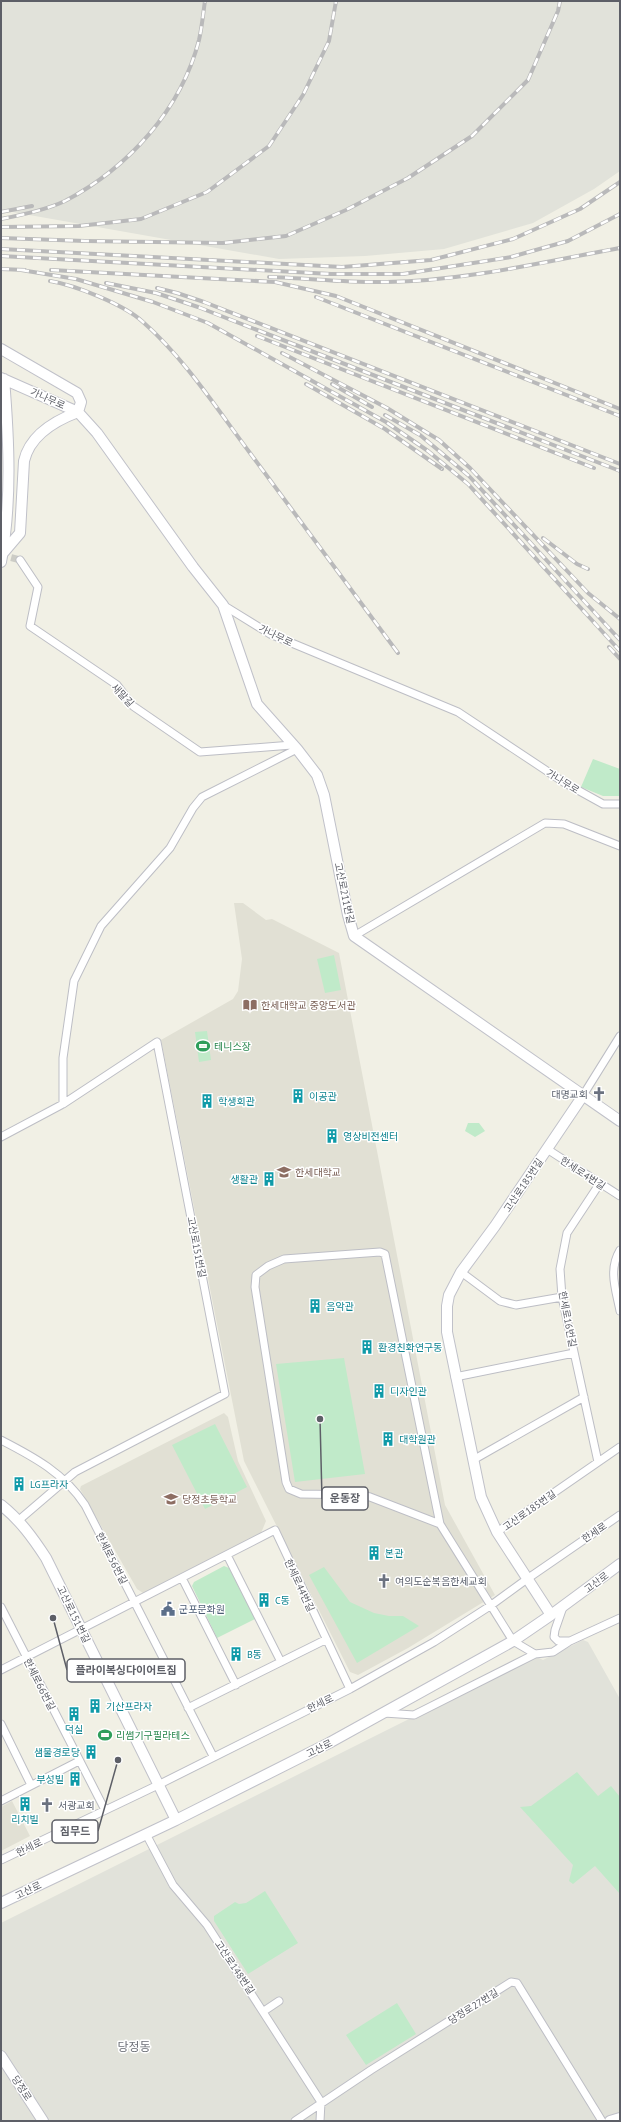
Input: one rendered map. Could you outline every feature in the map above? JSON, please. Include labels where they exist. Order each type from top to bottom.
[{"type":"street","points":[[1,349],[77,393],[81,402],[78,412],[50,426],[36,437],[27,450],[24,461],[20,534],[2,557]]},
{"type":"street","points":[[2,378],[9,452],[8,498],[2,557]]},
{"type":"street","name":"가나무로","points":[[2,378],[78,412],[97,432],[193,567],[223,605],[270,634],[458,712],[565,783],[603,804],[620,804]]},
{"type":"street","name":"새말길","points":[[20,560],[38,586],[30,626],[116,685],[133,706],[200,752],[295,747]]},
{"type":"street","name":"고산로211번길","points":[[223,605],[257,704],[295,747],[317,776],[324,795],[348,915],[354,936],[582,1097],[620,1122]]},
{"type":"street","points":[[62,1104],[63,1058],[74,981],[101,926],[170,848],[193,808],[202,798],[295,747]]},
{"type":"street","points":[[354,936],[545,823],[564,824],[620,846]]},
{"type":"street","points":[[582,1097],[620,1036]]},
{"type":"street","name":"고산로151번길","points":[[1,1137],[62,1104],[157,1042],[225,1394],[64,1479],[19,1520]]},
{"type":"street","points":[[613,1047],[620,1051]]},
{"type":"street","name":"고산로185번길","points":[[551,1615],[497,1532],[481,1497],[455,1377],[446,1321],[449,1295],[461,1272],[495,1226],[582,1097]]},
{"type":"street","name":"한세로4번길","points":[[547,1150],[620,1196]]},
{"type":"street","name":"한세로16번길","points":[[598,1462],[562,1297],[560,1269],[568,1233],[600,1183]]},
{"type":"street","points":[[620,1250],[612,1273],[620,1311]]},
{"type":"street","points":[[440,1524],[366,1496],[302,1494],[289,1489],[286,1482],[255,1287],[256,1275],[268,1266],[284,1259],[380,1252],[385,1254],[440,1524],[513,1641],[535,1654]]},
{"type":"street","points":[[461,1272],[500,1301],[516,1306],[562,1297]]},
{"type":"street","points":[[455,1377],[574,1354]]},
{"type":"street","points":[[473,1460],[584,1397]]},
{"type":"street","name":"한세로56번길","points":[[1,1440],[41,1461],[64,1479],[76,1491],[85,1505],[213,1756]]},
{"type":"street","name":"고산로185번길","points":[[497,1532],[620,1447]]},
{"type":"street","name":"고산로151번길","points":[[1,1505],[19,1520],[29,1532],[46,1558],[176,1820]]},
{"type":"street","name":"한세로","points":[[1,1860],[158,1785],[213,1756],[350,1689],[434,1642],[490,1606],[620,1514]]},
{"type":"street","name":"한세로44번길","points":[[1,1670],[275,1530],[325,1640],[350,1689]]},
{"type":"street","points":[[227,1555],[281,1662]]},
{"type":"street","points":[[602,1577],[620,1557]]},
{"type":"street","name":"고산로","points":[[1,1903],[176,1820],[329,1743],[384,1713],[513,1641],[563,1607],[620,1564]]},
{"type":"street","points":[[602,1577],[620,1570]]},
{"type":"street","points":[[182,1578],[236,1685]]},
{"type":"street","name":"한세로66번길","points":[[1,1607],[105,1810]]},
{"type":"street","points":[[563,1607],[554,1637],[558,1641],[570,1641]]},
{"type":"street","points":[[384,1713],[414,1715],[535,1654],[553,1652],[570,1641],[620,1618]]},
{"type":"street","points":[[188,1708],[325,1640]]},
{"type":"street","points":[[1,1724],[31,1785]]},
{"type":"street","points":[[1,1801],[79,1761]]},
{"type":"street","name":"고산로148번길","points":[[146,1834],[173,1884],[207,1925],[264,2011],[321,2102]]},
{"type":"street","name":"당정로27번길","points":[[295,2121],[321,2102],[511,1982],[517,1983],[602,2121]]},
{"type":"street","points":[[264,2011],[279,2001]]},
{"type":"street","name":"당정로","points":[[1,2056],[43,2121]]},
{"type":"street","points":[[320,2121],[321,2102]]},
{"type":"street","points":[[610,2121],[620,2118]]},
{"type":"shaded area","points":[[1,1],[620,1],[620,171],[594,189],[533,223],[444,249],[365,256],[279,259],[1,210]]},
{"type":"shaded area","name":"한세대학교","points":[[234,903],[243,903],[266,920],[272,919],[339,953],[445,1505],[495,1595],[408,1648],[358,1675],[350,1672],[244,1461],[161,1040],[233,999],[238,991],[242,959]]},
{"type":"shaded area","name":"당정초등학교","points":[[224,1413],[228,1417],[238,1461],[266,1521],[261,1533],[143,1593],[137,1589],[80,1489],[81,1486]]},
{"type":"shaded area","points":[[583,1640],[588,1642],[620,1699],[620,2121],[1,2121],[1,1923],[535,1656],[543,1660]]},
{"type":"shaded area","points":[[12,1801],[30,1836],[1,1851],[1,1807]]},
{"type":"green space","points":[[593,759],[620,769],[620,796],[603,796],[581,787]]},
{"type":"green space","points":[[334,955],[341,990],[325,993],[317,959]]},
{"type":"green space","name":"테니스장","points":[[207,1031],[211,1060],[199,1062],[195,1032]]},
{"type":"green space","points":[[468,1123],[479,1123],[485,1131],[475,1137],[465,1131]]},
{"type":"green space","points":[[344,1358],[365,1474],[295,1482],[276,1364]]},
{"type":"green space","points":[[215,1424],[247,1487],[205,1509],[172,1445]]},
{"type":"green space","points":[[224,1566],[229,1568],[255,1619],[217,1638],[192,1586],[194,1582]]},
{"type":"green space","points":[[324,1567],[350,1602],[374,1613],[389,1616],[403,1616],[419,1626],[357,1663],[309,1575]]},
{"type":"green space","points":[[577,1772],[598,1796],[611,1786],[620,1797],[620,1894],[595,1866],[573,1884],[569,1881],[573,1865],[520,1807],[531,1806]]},
{"type":"green space","points":[[265,1891],[298,1943],[248,1974],[214,1921],[214,1916],[235,1902],[239,1904],[246,1903]]},
{"type":"green space","points":[[397,2003],[416,2034],[366,2065],[346,2035]]},
{"type":"tunnel","points":[[1,555],[20,560]]},
{"type":"railway","points":[[1,219],[42,210],[65,201],[110,172],[149,134],[165,113],[191,66],[199,40],[205,1]]},
{"type":"railway","points":[[1,227],[79,226],[141,219],[207,192],[269,146],[303,95],[329,41],[336,1]]},
{"type":"railway","points":[[1,238],[223,243],[286,236],[346,210],[408,178],[472,136],[528,80],[558,11],[560,1]]},
{"type":"railway","points":[[1,249],[342,267],[431,260],[513,239],[580,209],[620,182]]},
{"type":"railway","points":[[1,212],[32,206]]},
{"type":"railway","points":[[1,256],[331,274],[403,274],[511,257],[568,241],[620,214]]},
{"type":"railway","points":[[269,277],[357,282],[416,281],[504,270],[620,248]]},
{"type":"railway","points":[[1,269],[25,270]]},
{"type":"railway","points":[[21,270],[76,279],[153,302],[208,323],[386,422],[428,451],[468,484],[620,651]]},
{"type":"railway","points":[[51,270],[275,282],[336,296],[620,409]]},
{"type":"railway","points":[[50,281],[86,291],[124,309],[143,322],[173,352],[213,402],[398,653]]},
{"type":"railway","points":[[106,283],[156,293],[198,307],[620,471]]},
{"type":"railway","points":[[157,288],[204,302],[620,464]]},
{"type":"railway","points":[[316,297],[620,416]]},
{"type":"railway","points":[[257,336],[594,468]]},
{"type":"railway","points":[[282,353],[387,408],[439,440],[470,468],[588,593],[620,619]]},
{"type":"railway","points":[[306,384],[385,429],[442,469]]},
{"type":"railway","points":[[332,384],[372,407]]},
{"type":"railway","points":[[385,415],[420,435],[469,476],[620,640]]},
{"type":"railway","points":[[543,538],[577,564],[588,569]]},
{"type":"railway","points":[[609,647],[620,659]]},
{"type":"place","name":"한세대학교 중앙도서관","points":[[250,1005]]},
{"type":"place","name":"테니스장","points":[[203,1046]]},
{"type":"place","name":"대명교회","points":[[599,1094]]},
{"type":"place","name":"이공관","points":[[298,1096]]},
{"type":"place","name":"학생회관","points":[[207,1101]]},
{"type":"place","name":"영상비전센터","points":[[332,1136]]},
{"type":"place","name":"한세대학교","points":[[284,1172]]},
{"type":"place","name":"생활관","points":[[269,1179]]},
{"type":"place","name":"음악관","points":[[315,1306]]},
{"type":"place","name":"환경친화연구동","points":[[367,1347]]},
{"type":"place","name":"디자인관","points":[[379,1391]]},
{"type":"place","name":"운동장","points":[[320,1419]]},
{"type":"place","name":"대학원관","points":[[388,1439]]},
{"type":"place","name":"LG프라자","points":[[19,1484]]},
{"type":"place","name":"당정초등학교","points":[[171,1499]]},
{"type":"place","name":"본관","points":[[374,1553]]},
{"type":"place","name":"여의도순복음한세교회","points":[[384,1581]]},
{"type":"place","name":"C동","points":[[264,1600]]},
{"type":"place","name":"군포문화원","points":[[168,1609]]},
{"type":"place","name":"플라이복싱다이어트짐","points":[[53,1618]]},
{"type":"place","name":"B동","points":[[236,1654]]},
{"type":"place","name":"기산프라자","points":[[95,1706]]},
{"type":"place","name":"덕실","points":[[74,1714]]},
{"type":"place","name":"리썸기구필라테스","points":[[105,1735]]},
{"type":"place","name":"샘물경로당","points":[[91,1752]]},
{"type":"place","name":"짐무드","points":[[118,1760]]},
{"type":"place","name":"부성빌","points":[[75,1779]]},
{"type":"place","name":"리치빌","points":[[25,1804]]},
{"type":"place","name":"서광교회","points":[[47,1805]]},
{"type":"district","name":"당정동","points":[[134,2047]]}]
